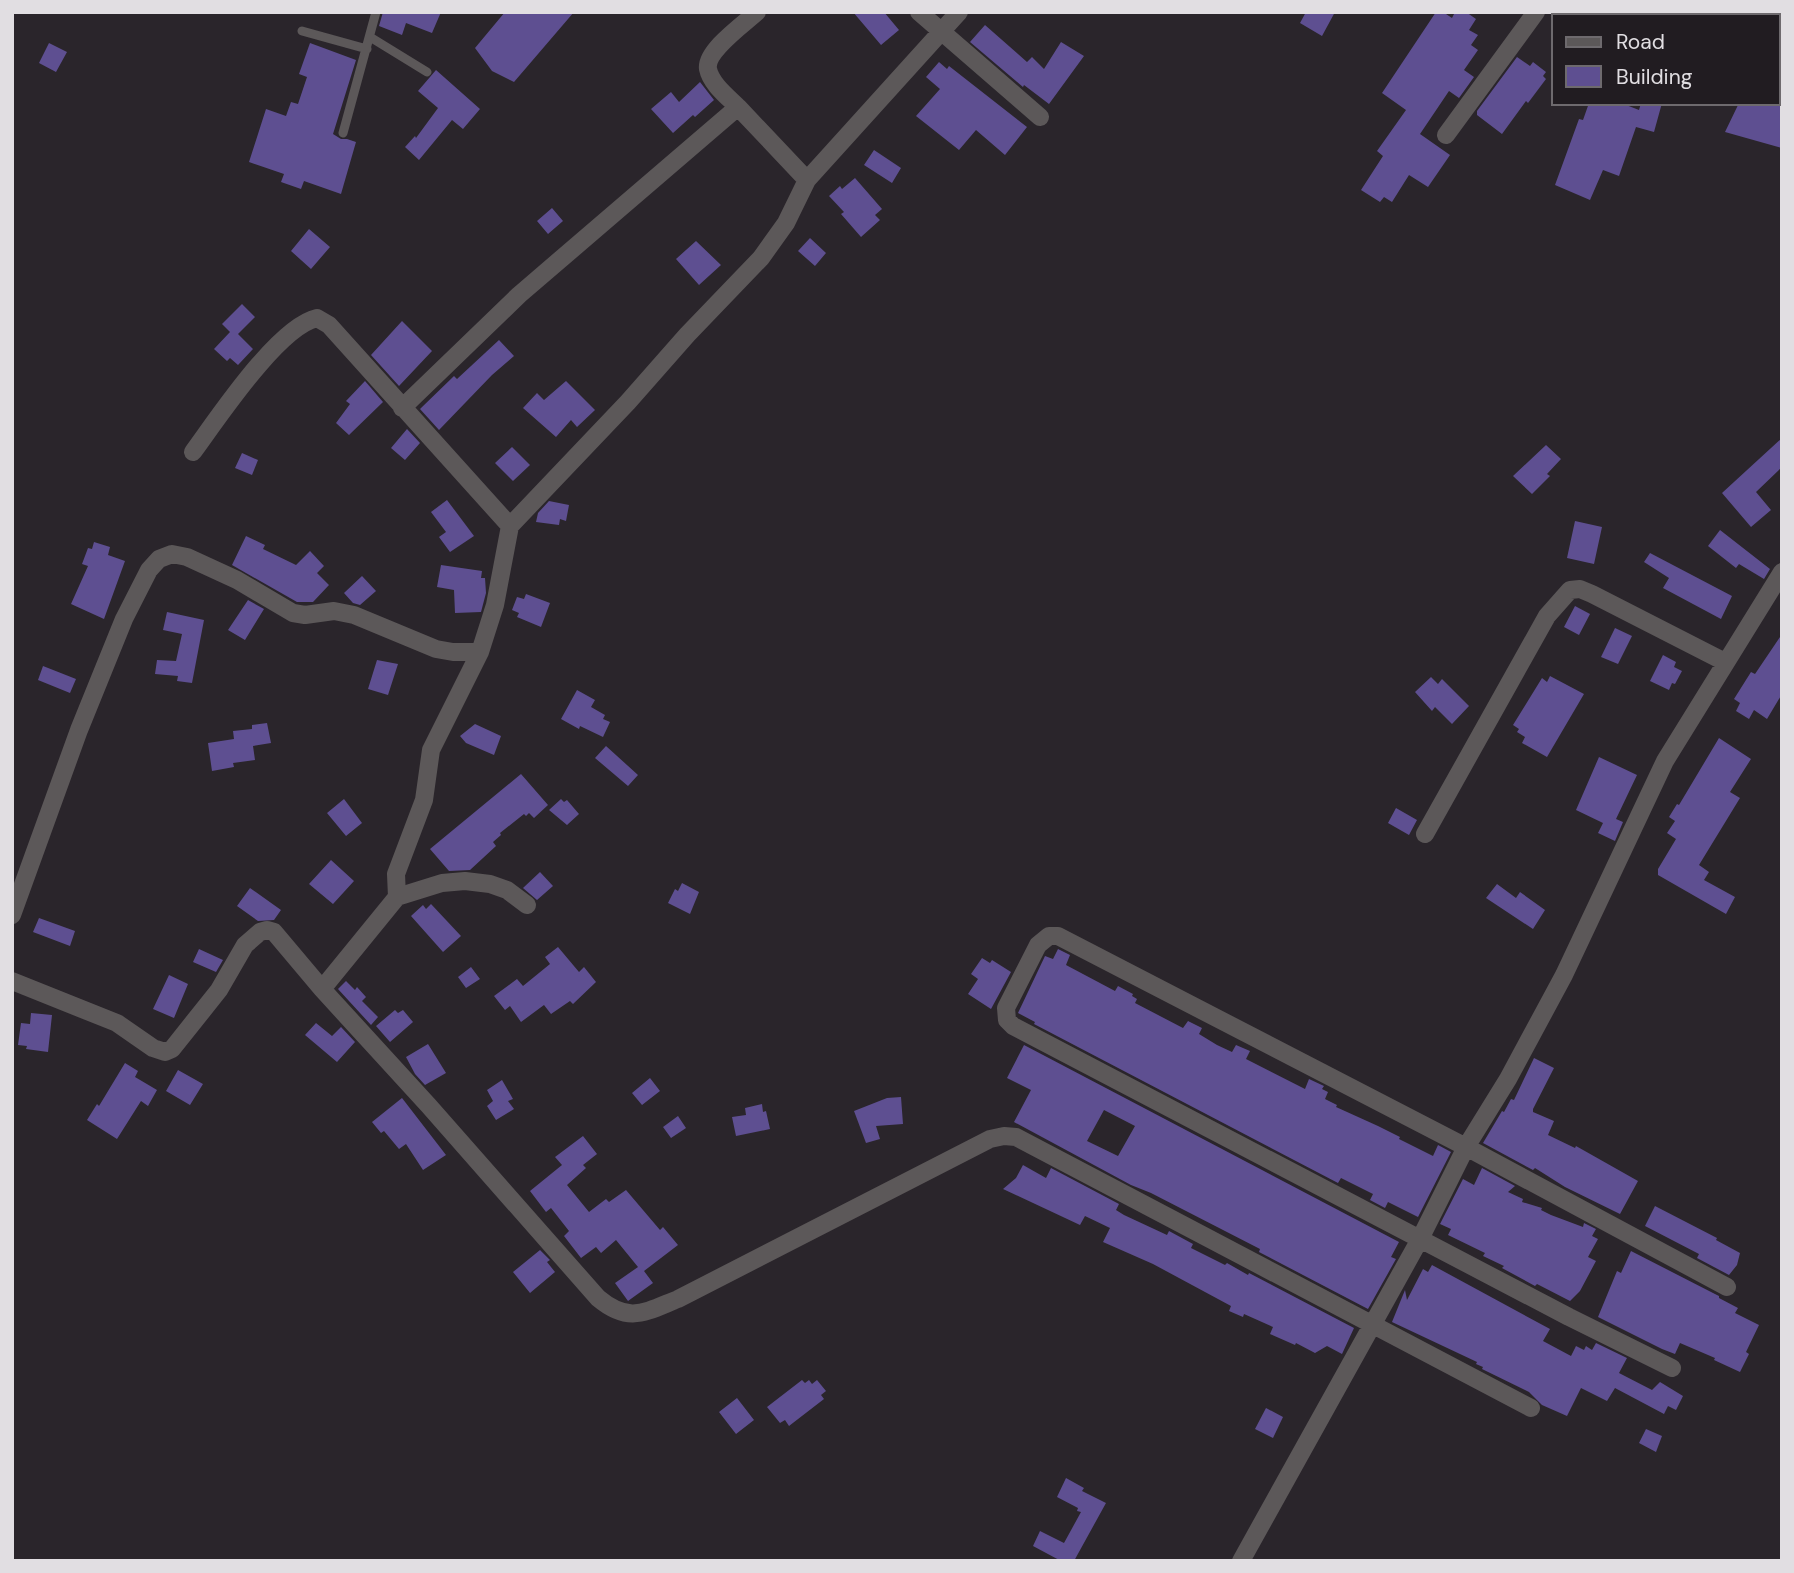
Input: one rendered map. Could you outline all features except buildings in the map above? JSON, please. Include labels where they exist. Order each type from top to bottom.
[{"type":"street","points":[[757,12],[718,48],[709,59],[708,70],[717,85],[807,180]]},
{"type":"street","points":[[919,12],[1040,117]]},
{"type":"street","points":[[397,897],[398,865],[419,818],[431,750],[480,652],[495,605],[510,526],[761,258],[786,223],[807,180],[942,34],[959,12]]},
{"type":"street","points":[[1446,135],[1536,12]]},
{"type":"street","points":[[402,408],[519,295],[738,107]]},
{"type":"street","points":[[192,452],[268,353],[310,320],[317,318],[329,325],[510,526]]},
{"type":"street","points":[[12,915],[79,730],[119,632],[149,570],[159,559],[172,554],[187,556],[237,580],[293,613],[304,615],[334,611],[354,615],[436,649],[480,652]]},
{"type":"street","points":[[1241,1561],[1420,1239],[1466,1147],[1508,1079],[1564,975],[1665,761],[1782,572]]},
{"type":"street","points":[[1425,835],[1547,616],[1570,590],[1580,589],[1592,594],[1725,662]]},
{"type":"street","points":[[322,989],[397,897],[442,883],[466,881],[508,890],[527,905]]},
{"type":"street","points":[[12,981],[117,1023],[153,1048],[165,1052],[172,1049],[219,990],[245,944],[260,932],[274,932],[598,1298],[613,1311],[625,1314],[645,1312],[678,1298],[990,1139],[1004,1136],[1016,1138],[1531,1408]]},
{"type":"street","points":[[1672,1368],[1022,1032],[1007,1020],[1006,1008],[1038,945],[1049,936],[1058,936],[1466,1147],[1727,1287]]},
{"type":"lane","points":[[343,134],[376,12]]},
{"type":"lane","points":[[302,31],[367,49]]},
{"type":"lane","points":[[370,37],[427,72]]}]
